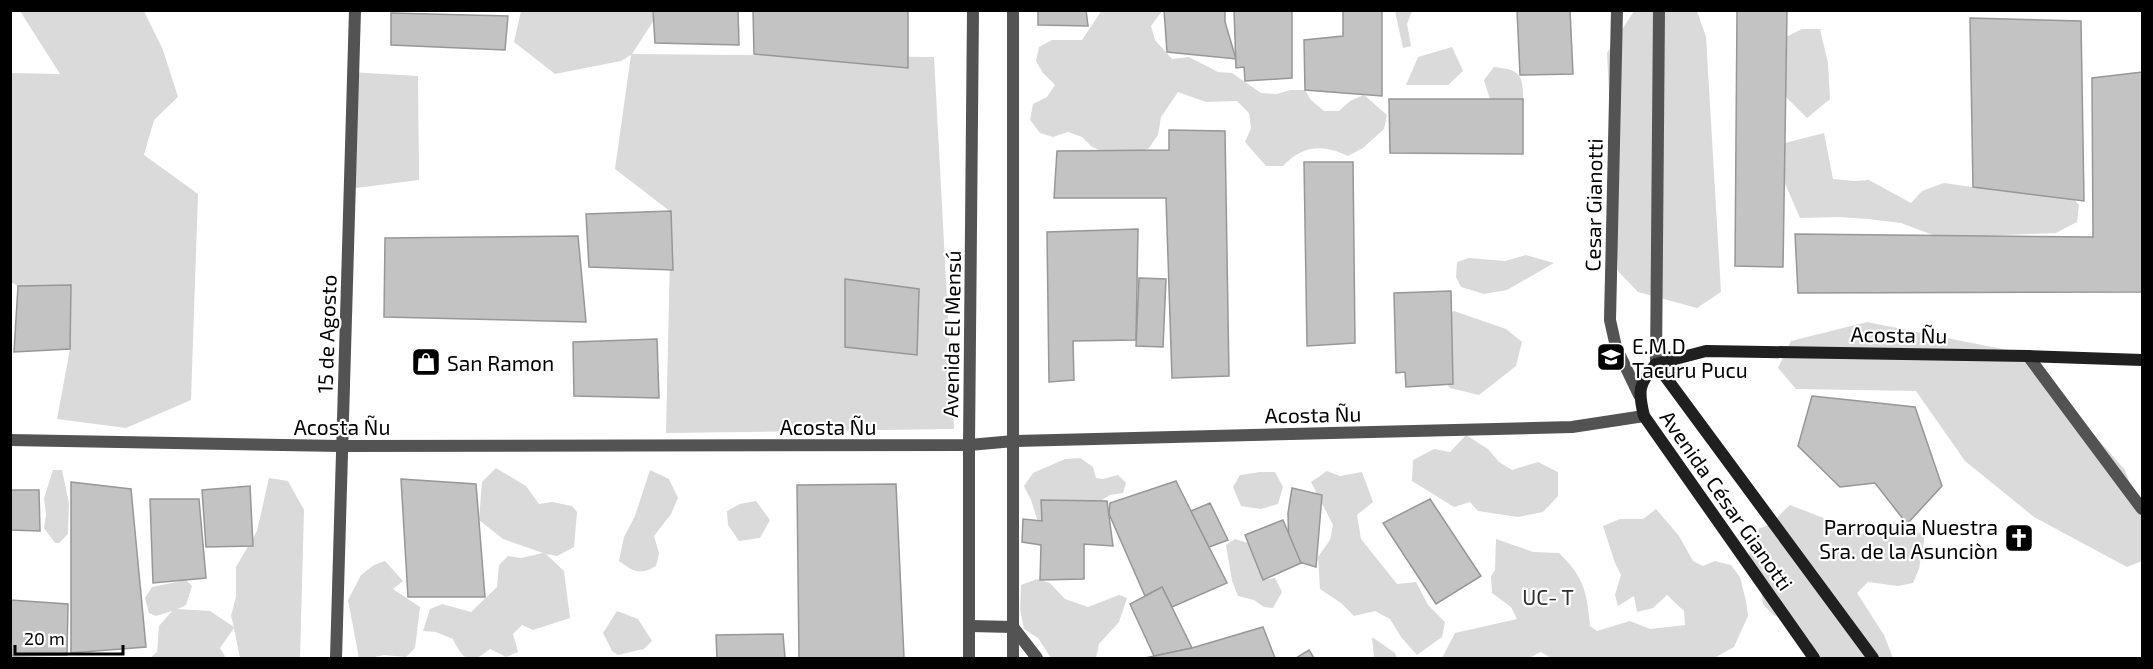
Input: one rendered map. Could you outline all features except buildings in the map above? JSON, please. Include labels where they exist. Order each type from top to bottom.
[{"type":"street","name":"15 de Agosto","points":[[336,658],[341,446],[351,209],[355,10]]},
{"type":"street","name":"Avenida El Mensú","points":[[969,658],[974,10]]},
{"type":"street","points":[[1013,10],[1013,658]]},
{"type":"street","name":"Cesar Gianotti","points":[[1617,10],[1610,320],[1616,347],[1639,395]]},
{"type":"street","points":[[1656,364],[1659,10]]},
{"type":"street","name":"Acosta Ñu","points":[[1656,364],[1706,351],[2142,360]]},
{"type":"street","points":[[2028,356],[2142,509]]},
{"type":"street","name":"Avenida César Gianotti","points":[[1814,658],[1644,416],[1639,395],[1643,378],[1656,364],[1873,658]]},
{"type":"street","name":"Acosta Ñu","points":[[10,440],[341,446],[969,445],[1014,441],[1572,427],[1644,416]]},
{"type":"street","points":[[970,626],[1014,627]]},
{"type":"street","points":[[1014,627],[1037,658]]},
{"type":"green space","points":[[652,10],[654,20],[632,54],[934,57],[954,429],[666,433],[671,212],[615,169],[631,55],[621,61],[555,74],[514,42],[521,11]]},
{"type":"green space","points":[[1102,10],[1162,11],[1151,26],[1155,40],[1172,59],[1189,57],[1218,72],[1232,73],[1261,93],[1276,94],[1291,90],[1305,90],[1311,100],[1324,111],[1339,111],[1350,101],[1364,95],[1387,115],[1384,129],[1363,148],[1348,156],[1322,148],[1306,150],[1283,166],[1266,166],[1245,142],[1251,128],[1249,113],[1237,101],[1206,102],[1178,92],[1161,117],[1158,135],[1149,148],[1136,154],[1107,153],[1092,147],[1082,137],[1068,132],[1053,137],[1040,133],[1030,120],[1033,104],[1047,97],[1055,85],[1043,73],[1036,61],[1039,47],[1052,40],[1082,40]]},
{"type":"green space","points":[[20,11],[144,11],[163,50],[178,97],[154,120],[144,155],[198,194],[191,400],[126,428],[57,419],[70,349],[71,285],[18,286],[11,282],[11,73],[60,74]]},
{"type":"green space","points":[[1395,11],[1412,11],[1407,24],[1411,46],[1403,48]]},
{"type":"green space","points":[[1634,11],[1697,11],[1706,37],[1721,292],[1697,308],[1638,292],[1618,271],[1607,53]]},
{"type":"green space","points":[[1802,29],[1820,29],[1828,63],[1830,99],[1807,118],[1786,97],[1773,67],[1786,37]]},
{"type":"green space","points":[[1452,47],[1463,71],[1448,85],[1406,85],[1418,57]]},
{"type":"green space","points":[[1494,67],[1518,74],[1522,83],[1523,99],[1508,106],[1490,99],[1484,80]]},
{"type":"green space","points":[[350,72],[418,76],[419,180],[348,189]]},
{"type":"green space","points":[[1824,133],[1833,179],[1869,180],[1911,203],[1922,191],[1944,183],[2007,192],[2067,191],[2079,205],[2077,222],[2056,233],[1980,236],[1933,235],[1901,223],[1868,219],[1800,218],[1769,147]]},
{"type":"green space","points":[[1526,255],[1554,263],[1507,290],[1484,294],[1461,287],[1456,277],[1457,262],[1469,258],[1505,261]]},
{"type":"green space","points":[[1454,311],[1506,329],[1522,342],[1516,366],[1479,395],[1450,388],[1432,362],[1424,330]]},
{"type":"green space","points":[[1867,322],[2022,353],[2125,470],[2142,517],[2142,561],[2127,567],[2034,517],[1965,461],[1916,391],[1796,389],[1778,368],[1791,341]]},
{"type":"green space","points":[[1466,435],[1488,449],[1499,462],[1512,470],[1538,462],[1558,472],[1558,496],[1543,512],[1518,517],[1478,511],[1470,502],[1454,507],[1412,481],[1413,460],[1434,449],[1450,452]]},
{"type":"green space","points":[[1080,458],[1093,467],[1096,478],[1103,479],[1118,475],[1126,483],[1123,493],[1110,495],[1097,503],[1055,514],[1038,522],[1024,486],[1033,473],[1065,459]]},
{"type":"green space","points":[[496,468],[526,486],[539,504],[552,502],[572,506],[577,512],[574,547],[557,556],[546,554],[564,571],[570,618],[533,630],[522,625],[513,634],[518,652],[506,657],[490,649],[473,659],[460,652],[453,639],[436,632],[423,631],[430,609],[442,604],[471,612],[497,587],[499,565],[508,556],[521,558],[543,553],[503,539],[479,520],[482,482]]},
{"type":"green space","points":[[53,470],[62,470],[69,503],[68,534],[59,543],[55,543],[44,528],[46,514],[44,498]]},
{"type":"green space","points":[[650,470],[669,479],[678,498],[671,514],[654,536],[659,553],[656,566],[645,571],[636,571],[619,561],[624,537],[635,516]]},
{"type":"green space","points":[[1327,471],[1340,476],[1362,472],[1373,502],[1357,515],[1361,539],[1397,584],[1416,582],[1428,605],[1445,622],[1442,637],[1417,655],[1401,637],[1390,619],[1375,611],[1354,616],[1341,603],[1320,589],[1318,557],[1330,540],[1333,525],[1311,482]]},
{"type":"green space","points":[[1275,472],[1283,487],[1278,504],[1261,509],[1241,506],[1233,487],[1240,475]]},
{"type":"green space","points":[[269,478],[288,481],[304,510],[300,658],[240,658],[234,628],[220,648],[226,658],[150,658],[157,652],[159,626],[172,611],[156,616],[149,613],[145,598],[152,587],[186,580],[192,586],[186,605],[178,609],[210,611],[234,627],[231,616],[236,597],[236,567],[257,531]]},
{"type":"green space","points":[[756,501],[770,520],[760,538],[739,541],[728,525],[727,511],[740,504]]},
{"type":"green space","points":[[1790,505],[1865,534],[1892,522],[1907,524],[1911,530],[1925,535],[1919,569],[1913,583],[1898,586],[1868,582],[1857,593],[1884,635],[1893,658],[1816,658],[1810,641],[1786,620],[1773,615],[1763,604],[1761,589],[1750,559],[1748,543],[1755,530],[1769,525]]},
{"type":"green space","name":"UC- T","points":[[1656,509],[1679,536],[1693,561],[1703,566],[1715,561],[1731,565],[1740,577],[1748,616],[1734,647],[1714,658],[1551,658],[1541,652],[1529,658],[1442,658],[1455,633],[1517,619],[1511,607],[1492,593],[1491,576],[1495,570],[1496,539],[1533,552],[1559,553],[1574,570],[1583,586],[1590,626],[1597,631],[1630,621],[1650,629],[1685,625],[1684,611],[1667,595],[1653,608],[1637,612],[1634,596],[1618,606],[1615,595],[1621,575],[1603,526],[1620,519],[1643,519]]},
{"type":"green space","points":[[1235,539],[1248,543],[1263,580],[1275,578],[1282,592],[1273,608],[1264,607],[1254,600],[1238,596],[1232,581],[1226,545]]},
{"type":"green space","points":[[385,561],[403,581],[393,589],[420,607],[415,648],[406,657],[384,655],[359,658],[348,600],[361,575],[374,565]]},
{"type":"green space","points":[[1037,579],[1050,583],[1065,599],[1088,607],[1119,595],[1127,598],[1119,622],[1099,644],[1096,658],[1051,658],[1038,638],[1024,629],[1020,609],[1021,585]]},
{"type":"green space","points":[[617,611],[638,619],[652,641],[644,649],[618,655],[612,651],[603,633]]},
{"type":"green space","points":[[1372,637],[1395,653],[1397,658],[1374,658]]},
{"type":"place","name":"E.M.D Tacuru Pucu","points":[[1611,357]]},
{"type":"place","name":"San Ramon","points":[[426,362]]},
{"type":"place","name":"Parroquia Nuestra Sra. de la Asunciòn","points":[[2019,538]]}]
